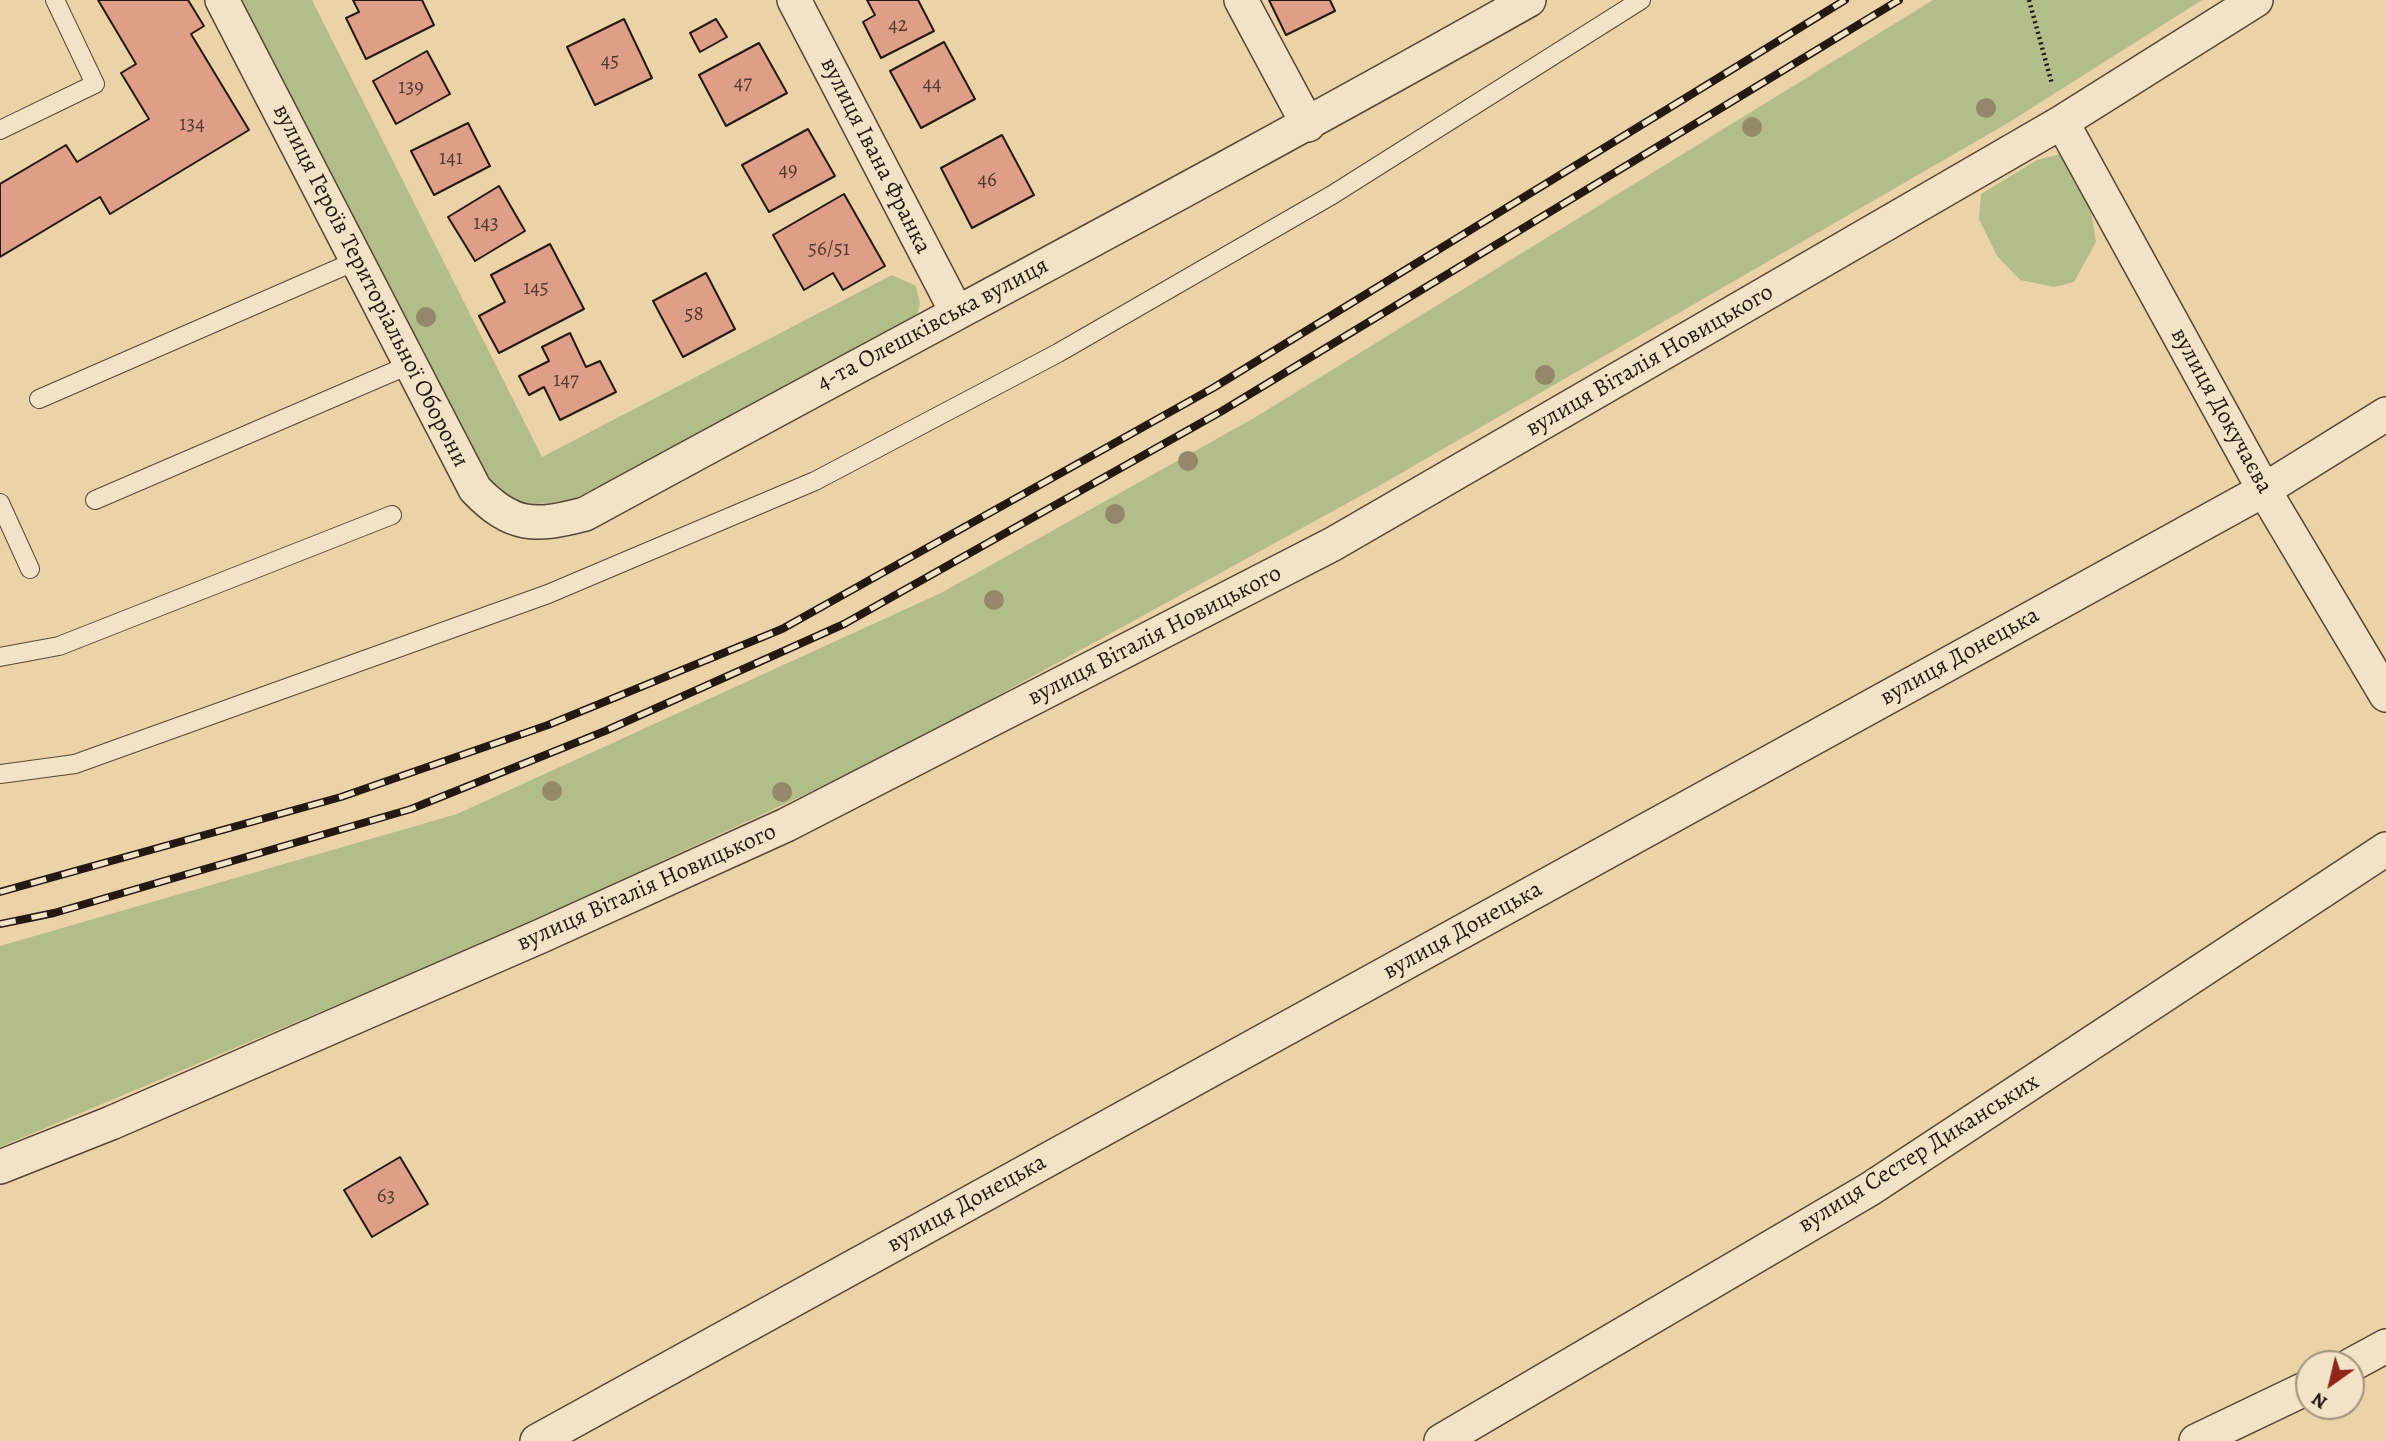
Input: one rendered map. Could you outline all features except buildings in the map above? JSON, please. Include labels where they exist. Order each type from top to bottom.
[{"type":"street","name":"вулиця Героїв Територіальної Оборони","points":[[222,0],[475,489],[491,506],[508,517],[528,523],[556,521]]},
{"type":"street","name":"вулиця Івана Франка","points":[[794,0],[956,311]]},
{"type":"street","points":[[1241,0],[1308,125]]},
{"type":"street","name":"4-та Олешківська вулиця","points":[[556,521],[585,514],[956,311],[1308,125],[1529,0]]},
{"type":"street","name":"вулиця Віталія Новицького","points":[[0,1167],[111,1123],[786,825],[1333,544],[2062,122],[2256,0]]},
{"type":"street","name":"вулиця Докучаєва","points":[[2062,122],[2264,490],[2386,695]]},
{"type":"street","name":"вулиця Донецька","points":[[537,1441],[2264,490],[2386,414]]},
{"type":"street","name":"вулиця Сестер Диканських","points":[[1441,1441],[1870,1189],[2386,849]]},
{"type":"street","points":[[2365,1357],[2386,1346]]},
{"type":"street","points":[[2196,1441],[2295,1394]]},
{"type":"lane","points":[[0,130],[95,83],[55,0]]},
{"type":"lane","points":[[0,774],[75,764],[548,594],[815,481],[1058,353],[1320,202],[1641,0]]},
{"type":"lane","points":[[39,399],[358,260]]},
{"type":"lane","points":[[95,500],[409,365]]},
{"type":"lane","points":[[0,503],[30,569]]},
{"type":"lane","points":[[0,657],[60,646],[392,515]]},
{"type":"path","points":[[2029,0],[2062,122]]},
{"type":"green space","points":[[241,0],[312,0],[542,457],[892,275],[916,286],[920,304],[916,319],[576,498],[535,504],[514,499],[504,493],[483,471]]},
{"type":"green space","points":[[1933,0],[2202,0],[2008,123],[1384,483],[888,756],[498,937],[0,1147],[0,946],[457,814],[941,593],[1254,418]]},
{"type":"green space","points":[[2065,153],[2090,205],[2096,242],[2074,282],[2054,287],[2020,280],[1997,256],[1979,219],[1981,194],[2037,160]]},
{"type":"railway","points":[[0,892],[341,797],[548,725],[782,629],[1213,388],[1845,0]]},
{"type":"railway","points":[[0,924],[54,913],[411,809],[605,731],[844,624],[1222,411],[1899,0]]}]
